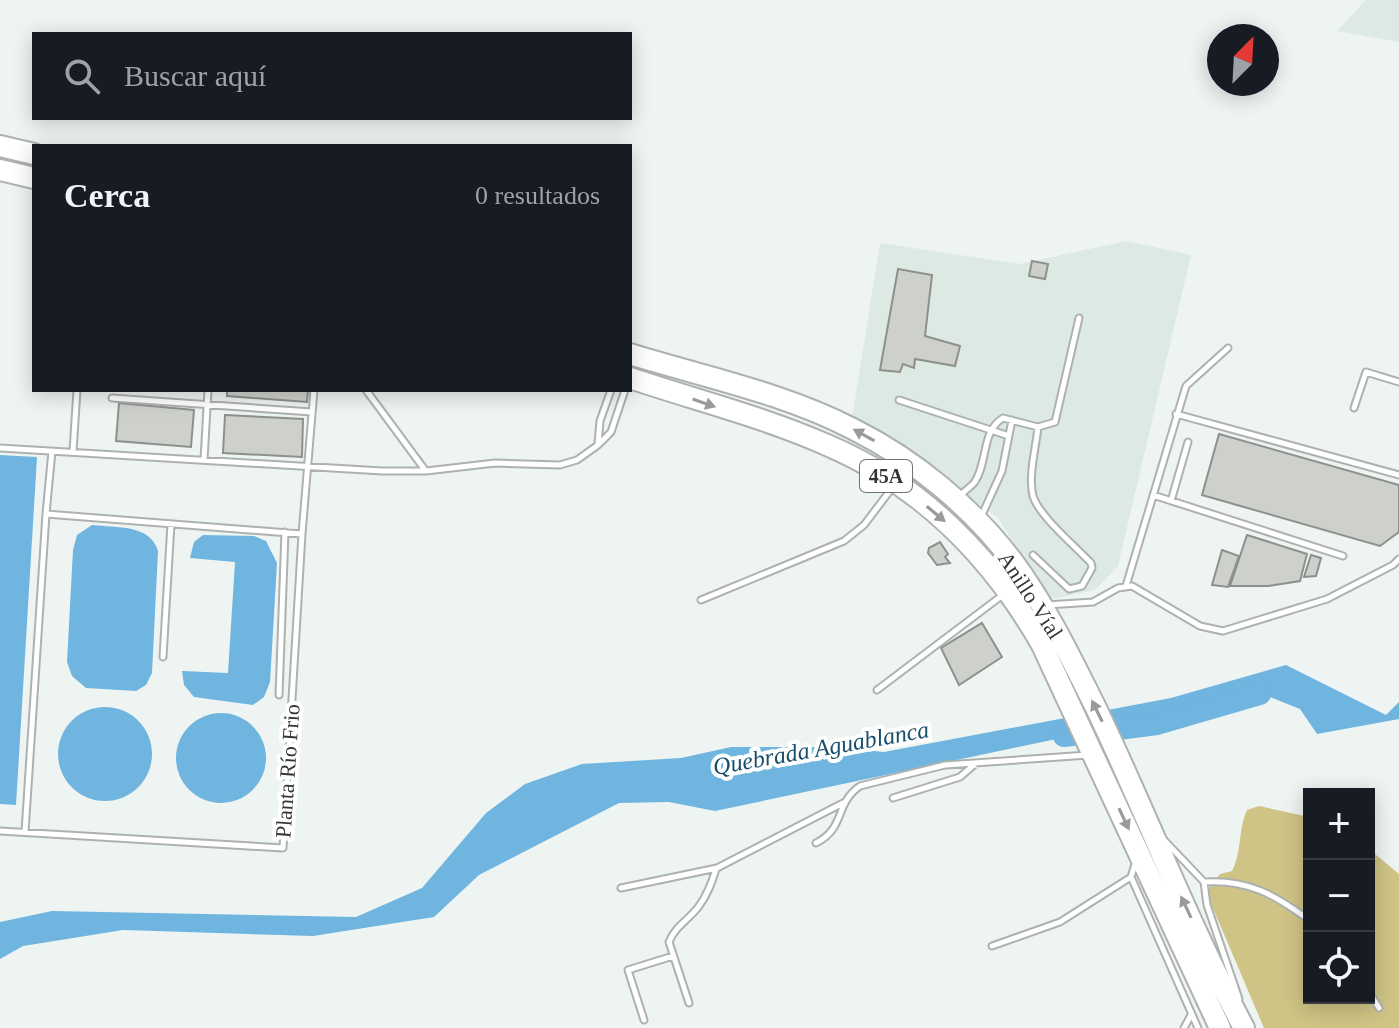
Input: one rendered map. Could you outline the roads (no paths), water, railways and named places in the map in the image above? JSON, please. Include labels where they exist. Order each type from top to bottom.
[{"type":"highway","points":[[0,146],[32,154]]},
{"type":"highway","points":[[0,170],[32,178]]},
{"type":"highway","name":"Anillo Víal","points":[[632,355],[825,415],[880,444],[919,470],[979,521],[1043,605],[1114,746],[1246,1028]]},
{"type":"highway","name":"Anillo Víal","points":[[632,379],[827,445],[896,482],[957,531],[1008,591],[1042,645],[1220,1028]]},
{"type":"lane","points":[[955,499],[975,482],[991,429],[1003,418],[1038,427],[1055,422],[1079,318]]},
{"type":"lane","points":[[1126,586],[1186,386],[1228,348]]},
{"type":"lane","points":[[1354,408],[1366,372],[1399,382]]},
{"type":"lane","points":[[73,451],[77,392]]},
{"type":"lane","points":[[204,460],[208,392]]},
{"type":"lane","name":"Planta Río Frio","points":[[0,831],[283,848],[314,392]]},
{"type":"lane","points":[[367,392],[426,471]]},
{"type":"lane","points":[[598,445],[600,421],[610,392]]},
{"type":"lane","points":[[0,448],[308,468],[426,471],[495,463],[560,465],[577,460],[611,432],[624,392]]},
{"type":"lane","points":[[112,398],[312,412]]},
{"type":"lane","points":[[899,400],[1009,436]]},
{"type":"lane","points":[[1176,414],[1399,475]]},
{"type":"lane","points":[[979,521],[1002,471],[1012,420]]},
{"type":"lane","points":[[1033,555],[1069,589],[1082,586],[1092,568],[1091,563],[1040,509],[1033,497],[1038,427]]},
{"type":"lane","points":[[1171,501],[1188,442]]},
{"type":"lane","points":[[25,832],[52,451]]},
{"type":"lane","points":[[701,600],[844,541],[864,525],[896,482]]},
{"type":"lane","points":[[1153,495],[1343,556]]},
{"type":"lane","points":[[46,514],[302,534]]},
{"type":"lane","points":[[163,657],[171,524]]},
{"type":"lane","points":[[279,695],[285,532]]},
{"type":"lane","points":[[1043,605],[1093,602],[1126,586],[1142,591],[1200,626],[1223,631],[1327,599],[1399,559]]},
{"type":"lane","points":[[877,690],[1008,591]]},
{"type":"lane","points":[[816,843],[829,836],[844,802],[860,786],[945,765],[1092,751]]},
{"type":"lane","points":[[893,798],[960,777],[976,763]]},
{"type":"lane","points":[[621,888],[717,868],[844,802]]},
{"type":"lane","points":[[1147,822],[1204,882],[1207,905],[1246,1028]]},
{"type":"lane","points":[[992,946],[1060,922],[1131,877],[1139,852]]},
{"type":"lane","points":[[689,1003],[669,942],[673,932],[697,909],[707,894],[717,868]]},
{"type":"lane","points":[[1131,877],[1198,1028]]},
{"type":"lane","points":[[1204,882],[1229,880],[1250,886],[1303,916]]},
{"type":"lane","points":[[644,1020],[628,970],[673,956]]},
{"type":"lane","points":[[1375,1002],[1379,1008]]},
{"type":"lane","points":[[1184,1028],[1192,1014]]},
{"type":"water","points":[[0,455],[37,457],[16,805],[0,804]]},
{"type":"water","points":[[92,525],[140,532],[154,542],[158,551],[152,673],[146,685],[136,691],[86,688],[72,676],[67,662],[73,550],[77,535]]},
{"type":"water","points":[[203,535],[254,536],[266,541],[277,563],[270,682],[264,697],[253,705],[194,697],[184,685],[182,671],[228,673],[235,562],[190,558],[194,542]]},
{"type":"water","points":[[1286,665],[1386,715],[1399,702],[1399,719],[1317,734],[1300,709],[1265,695],[715,811],[669,802],[619,803],[479,875],[434,917],[313,936],[123,930],[23,946],[0,959],[0,922],[52,911],[356,917],[422,888],[486,813],[525,784],[582,764],[681,758],[731,747],[830,747],[884,752],[1171,698]]},
{"type":"water","points":[[105,707],[123,711],[138,721],[148,736],[152,754],[148,772],[138,787],[123,797],[105,801],[87,797],[72,787],[62,772],[58,754],[62,736],[72,721],[87,711]]},
{"type":"water","points":[[221,713],[238,716],[253,726],[263,741],[266,758],[263,775],[253,790],[238,800],[221,803],[204,800],[189,790],[179,775],[176,758],[179,741],[189,726],[204,716]]},
{"type":"waterway","name":"Quebrada Aguablanca","points":[[1064,736],[1157,724],[1260,694]]}]
